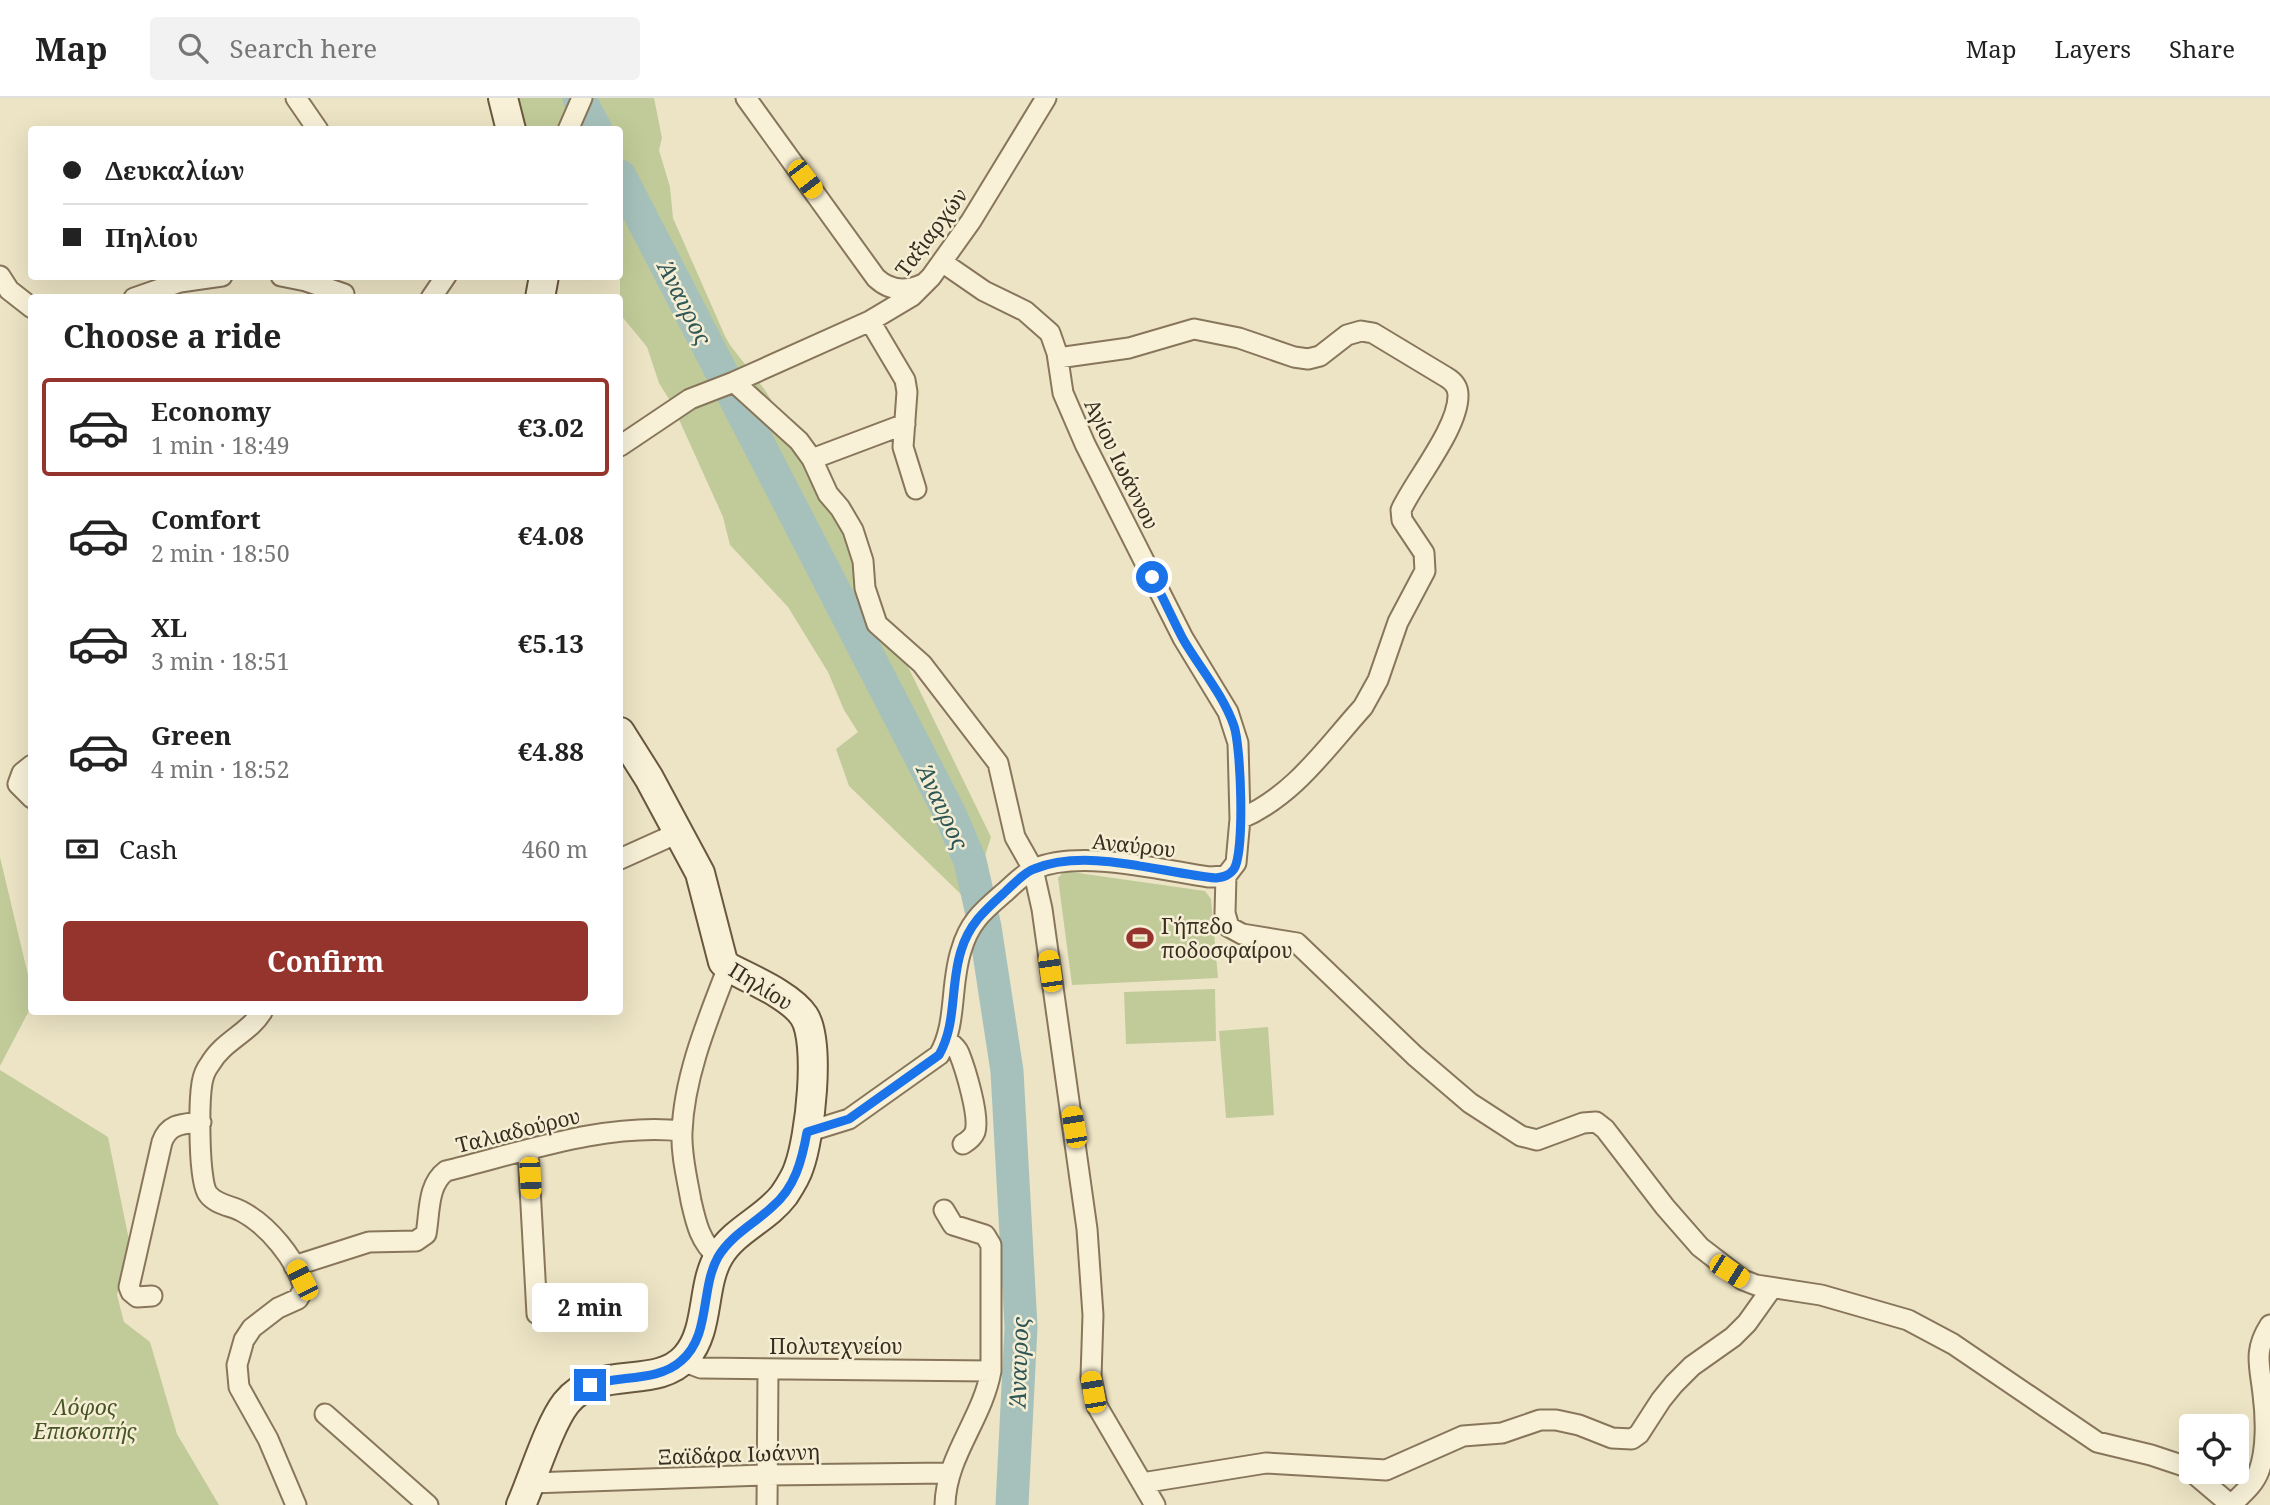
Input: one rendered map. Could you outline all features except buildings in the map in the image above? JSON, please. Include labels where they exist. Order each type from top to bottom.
[{"type":"main road","points":[[503,98],[510,126]]},
{"type":"main road","name":"Πηλίου","points":[[623,737],[680,832],[704,882],[723,962],[787,1000],[804,1016],[812,1044],[807,1132],[798,1170],[783,1196],[771,1209],[731,1240],[718,1257],[711,1273],[699,1329],[691,1350],[682,1361]]},
{"type":"main road","points":[[526,1494],[558,1416],[576,1394],[601,1381],[659,1373],[682,1361]]},
{"type":"street","points":[[296,98],[315,126]]},
{"type":"street","points":[[570,124],[582,98]]},
{"type":"street","points":[[746,98],[876,278],[888,287],[903,290],[927,282]]},
{"type":"street","name":"Ταξιαρχών","points":[[623,444],[690,399],[870,321],[912,296],[927,282],[971,221],[1046,98]]},
{"type":"street","name":"Αγίου Ιωάννου","points":[[942,262],[976,286],[1025,311],[1040,322],[1054,341],[1063,393],[1085,444],[1183,638],[1234,725],[1238,743],[1240,819],[1236,863],[1226,876],[1225,913],[1229,927],[1242,934],[1297,943],[1415,1056],[1470,1102],[1521,1136],[1537,1140],[1583,1123],[1596,1122],[1605,1129],[1664,1207],[1700,1247],[1743,1280],[1772,1288]]},
{"type":"street","points":[[0,276],[28,310]]},
{"type":"street","points":[[146,294],[194,280]]},
{"type":"street","points":[[301,280],[345,289]]},
{"type":"street","points":[[870,321],[905,380],[907,393],[904,452],[916,489]]},
{"type":"street","points":[[1058,358],[1129,348],[1194,329],[1239,338],[1294,357],[1308,359],[1320,356],[1347,335],[1361,331],[1378,336],[1455,384],[1458,398],[1451,420],[1401,510],[1402,520],[1424,553],[1425,571],[1398,622],[1371,694],[1363,707],[1292,787],[1270,804],[1240,819]]},
{"type":"street","points":[[732,383],[785,426],[811,459],[828,494],[853,530],[863,561],[865,588],[877,624],[922,664],[998,763],[1015,837],[1033,869],[1042,909],[1087,1229],[1093,1304],[1091,1377],[1097,1406],[1155,1505]]},
{"type":"street","points":[[811,459],[905,424]]},
{"type":"street","points":[[28,768],[22,773],[18,784],[28,794]]},
{"type":"street","points":[[623,858],[680,832]]},
{"type":"street","name":"Αναύρου","points":[[947,1041],[953,987],[961,951],[973,922],[1033,869],[1060,862],[1096,862],[1209,877],[1226,876]]},
{"type":"street","points":[[718,1257],[706,1245],[696,1222],[685,1166],[682,1130],[693,1070],[728,967]]},
{"type":"street","points":[[260,1015],[254,1024],[221,1049],[210,1063],[202,1084],[202,1175],[206,1192],[214,1199],[260,1223],[302,1280],[304,1288],[298,1299],[285,1303],[263,1317],[252,1328],[239,1353],[237,1372],[239,1387],[268,1439],[296,1505]]},
{"type":"street","points":[[807,1132],[849,1119],[939,1055],[947,1041],[958,1051],[972,1099],[975,1132],[970,1140],[963,1144]]},
{"type":"street","points":[[152,1296],[137,1297],[130,1287],[162,1142],[165,1133],[173,1126],[201,1122]]},
{"type":"street","name":"Ταλιαδούρου","points":[[294,1266],[369,1242],[421,1239],[426,1234],[433,1187],[438,1177],[446,1171],[610,1132],[642,1128],[682,1130]]},
{"type":"street","points":[[528,1151],[537,1314]]},
{"type":"street","points":[[944,1210],[953,1224],[985,1235],[991,1245],[991,1371],[988,1390],[950,1473],[945,1505]]},
{"type":"street","points":[[1143,1483],[1266,1463],[1386,1470],[1463,1436],[1503,1433],[1540,1420],[1579,1424],[1612,1438],[1632,1439],[1639,1434],[1675,1384],[1692,1366],[1733,1338],[1772,1288],[1821,1295],[1908,1320],[1953,1345],[2097,1442],[2179,1464]]},
{"type":"street","points":[[2206,1484],[2231,1505],[2251,1485],[2259,1471],[2267,1396],[2258,1359],[2262,1338],[2270,1325]]},
{"type":"street","name":"Πολυτεχνείου","points":[[682,1361],[701,1368],[991,1371]]},
{"type":"street","points":[[767,1505],[768,1369]]},
{"type":"street","points":[[325,1414],[428,1505]]},
{"type":"street","name":"Ξαϊδάρα Ιωάννη","points":[[526,1494],[767,1475],[950,1473]]},
{"type":"green space","points":[[517,98],[654,98],[662,138],[659,150],[670,187],[673,218],[725,336],[765,390],[801,447],[991,837],[970,903],[849,786],[836,749],[858,732],[844,710],[828,672],[788,607],[730,545],[723,517],[672,404],[659,383],[647,347],[623,318],[620,280],[623,280],[623,126],[525,126]]},
{"type":"green space","points":[[0,857],[28,975],[28,1013],[0,1066]]},
{"type":"green space","name":"Γήπεδο ποδοσφαίρου","points":[[1064,871],[1205,891],[1211,899],[1218,978],[1072,985],[1058,878]]},
{"type":"green space","points":[[1215,989],[1216,1041],[1126,1044],[1124,992]]},
{"type":"green space","points":[[1268,1027],[1274,1115],[1226,1118],[1219,1031]]},
{"type":"green space","name":"Λόφος Επισκοπής","points":[[0,1070],[108,1137],[129,1240],[117,1295],[124,1322],[150,1342],[177,1434],[219,1505],[0,1505]]},
{"type":"waterway","name":"Άναυρος","points":[[579,98],[594,126]]},
{"type":"waterway","name":"Άναυρος","points":[[623,182],[950,814],[970,861],[985,927],[1007,1071],[1021,1327],[1012,1505]]},
{"type":"place","name":"Γήπεδο ποδοσφαίρου","points":[[1140,938]]},
{"type":"route","points":[[590,1385],[614,1378],[659,1373],[680,1363],[686,1357],[695,1343],[711,1273],[718,1257],[731,1240],[771,1209],[783,1196],[798,1170],[807,1132],[849,1119],[939,1055],[947,1041],[953,987],[961,951],[973,922],[1016,882],[1033,869],[1060,862],[1096,862],[1216,878],[1226,876],[1233,870],[1239,851],[1240,819],[1237,735],[1228,712],[1183,638],[1152,577]]}]
